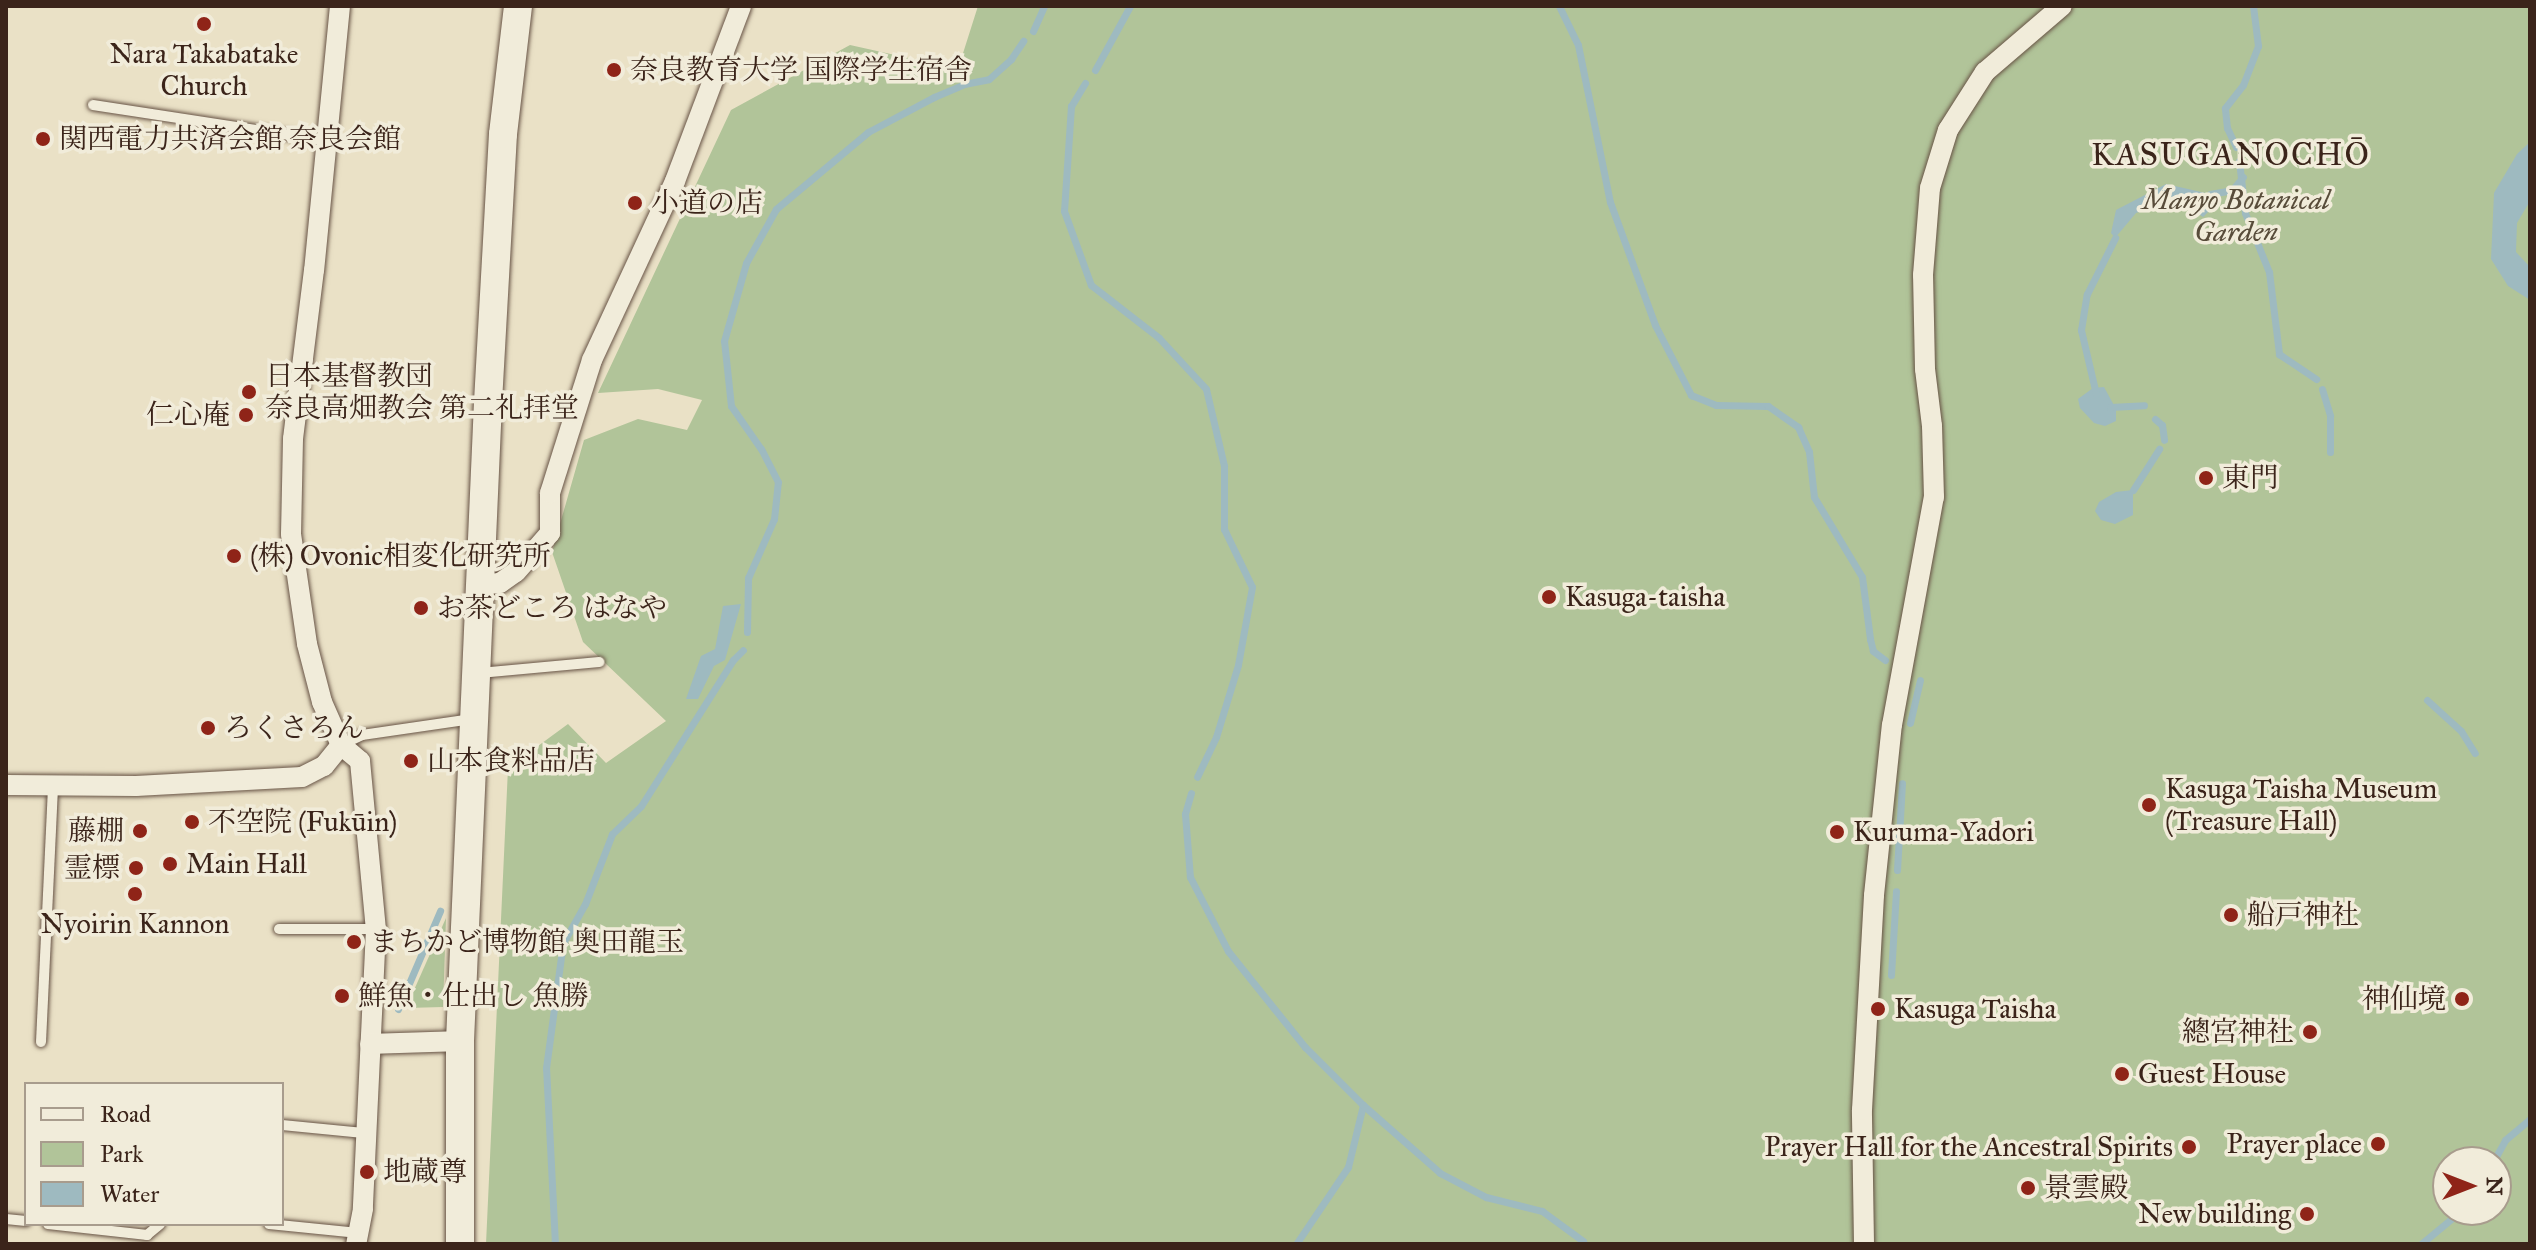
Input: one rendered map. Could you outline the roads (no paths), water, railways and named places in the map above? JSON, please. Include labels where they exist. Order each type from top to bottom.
[{"type":"street","points":[[340,6],[293,439],[291,534],[307,644],[322,702],[341,745],[360,761],[376,929],[358,1238]]},
{"type":"street","points":[[460,1244],[460,1041],[474,719],[479,673],[480,585],[503,134],[518,6]]},
{"type":"street","points":[[480,585],[500,583],[516,572],[550,533],[550,493],[592,360],[675,181],[741,6]]},
{"type":"street","points":[[1864,1244],[1862,1110],[1874,895],[1892,725],[1934,497],[1932,426],[1925,369],[1923,275],[1930,188],[1948,130],[1985,72],[2062,6]]},
{"type":"street","points":[[6,785],[136,786],[203,780],[238,783],[302,777],[324,766],[341,745]]},
{"type":"street","points":[[370,1044],[460,1041]]},
{"type":"lane","points":[[93,105],[327,141]]},
{"type":"lane","points":[[479,673],[599,662]]},
{"type":"lane","points":[[341,745],[362,735],[474,719]]},
{"type":"lane","points":[[41,1042],[53,785]]},
{"type":"lane","points":[[279,929],[376,929]]},
{"type":"lane","points":[[284,1125],[364,1133]]},
{"type":"lane","points":[[66,1226],[147,1235],[158,1226]]},
{"type":"lane","points":[[282,1226],[358,1238]]},
{"type":"water","points":[[2530,142],[2530,201],[2517,223],[2516,252],[2530,267],[2530,300],[2508,286],[2491,259],[2494,193],[2517,154]]},
{"type":"water","points":[[2166,184],[2210,194],[2213,207],[2203,217],[2193,210],[2151,208],[2136,213],[2115,238],[2111,233],[2116,210]]},
{"type":"water","points":[[2104,387],[2116,409],[2116,421],[2105,426],[2094,423],[2080,408],[2078,399],[2093,388]]},
{"type":"water","points":[[2133,490],[2133,515],[2115,524],[2101,520],[2095,511],[2099,502],[2116,492]]},
{"type":"water","points":[[741,604],[725,660],[714,666],[698,699],[686,699],[701,656],[715,649],[723,606]]},
{"type":"waterway","points":[[1033,31],[1044,6]]},
{"type":"waterway","points":[[1095,70],[1130,6]]},
{"type":"waterway","points":[[1559,6],[1578,45],[1610,202],[1655,325],[1691,395],[1716,405],[1768,406],[1798,427],[1809,452],[1814,497],[1862,577],[1873,651],[1885,660]]},
{"type":"waterway","points":[[2236,147],[2227,128],[2225,108],[2243,85],[2258,46],[2253,6]]},
{"type":"waterway","points":[[747,632],[748,578],[774,519],[778,482],[761,449],[731,406],[724,341],[746,263],[776,209],[868,132],[934,97],[964,84],[989,79],[1011,59],[1023,41]]},
{"type":"waterway","points":[[1085,83],[1071,106],[1064,211],[1091,285],[1159,338],[1206,389],[1224,466],[1224,529],[1252,587],[1238,665],[1216,737],[1197,777]]},
{"type":"waterway","points":[[2239,161],[2245,213],[2269,272],[2279,354],[2316,379]]},
{"type":"waterway","points":[[2210,194],[2232,190],[2243,177]]},
{"type":"waterway","points":[[2096,394],[2081,330],[2087,294],[2115,238]]},
{"type":"waterway","points":[[2322,389],[2330,416],[2330,452]]},
{"type":"waterway","points":[[2110,407],[2144,405]]},
{"type":"waterway","points":[[2155,419],[2162,425],[2164,440]]},
{"type":"waterway","points":[[2133,490],[2159,449]]},
{"type":"waterway","points":[[555,1244],[546,1068],[563,943],[585,904],[612,834],[641,806],[733,660],[743,650]]},
{"type":"waterway","points":[[1910,723],[1920,680]]},
{"type":"waterway","points":[[2427,700],[2461,731],[2475,753]]},
{"type":"waterway","points":[[1897,870],[1902,783]]},
{"type":"waterway","points":[[1191,793],[1185,814],[1190,877],[1228,951],[1305,1047],[1363,1105],[1348,1167],[1296,1244]]},
{"type":"waterway","points":[[1891,975],[1896,891]]},
{"type":"waterway","points":[[398,1009],[440,911]]},
{"type":"waterway","points":[[1363,1105],[1440,1173],[1486,1197],[1542,1211],[1583,1241]]},
{"type":"waterway","points":[[2502,1146],[2530,1119]]},
{"type":"waterway","points":[[2421,1244],[2443,1226]]},
{"type":"place","name":"Nara Takabatake Church","points":[[204,24]]},
{"type":"place","name":"奈良教育大学 国際学生宿舎","points":[[614,70]]},
{"type":"place","name":"関西電力共済会館 奈良会館","points":[[43,139]]},
{"type":"place","name":"小道の店","points":[[635,203]]},
{"type":"place","name":"日本基督教団 奈良高畑教会 第二礼拝堂","points":[[249,392]]},
{"type":"place","name":"仁心庵","points":[[246,415]]},
{"type":"place","name":"東門","points":[[2206,478]]},
{"type":"place","name":"(株) Ovonic相変化研究所","points":[[234,556]]},
{"type":"place","name":"Kasuga-taisha","points":[[1549,597]]},
{"type":"place","name":"お茶どころ はなや","points":[[421,608]]},
{"type":"place","name":"ろくさろん","points":[[208,728]]},
{"type":"place","name":"山本食料品店","points":[[411,761]]},
{"type":"place","name":"Kasuga Taisha Museum (Treasure Hall)","points":[[2149,805]]},
{"type":"place","name":"不空院 (Fukūin)","points":[[192,822]]},
{"type":"place","name":"藤棚","points":[[140,831]]},
{"type":"place","name":"Kuruma-Yadori","points":[[1837,832]]},
{"type":"place","name":"Main Hall","points":[[170,864]]},
{"type":"place","name":"霊標","points":[[136,868]]},
{"type":"place","name":"Nyoirin Kannon","points":[[135,894]]},
{"type":"place","name":"船戸神社","points":[[2231,915]]},
{"type":"place","name":"まちかど博物館 奥田龍玉","points":[[354,942]]},
{"type":"place","name":"鮮魚・仕出し 魚勝","points":[[342,996]]},
{"type":"place","name":"神仙境","points":[[2462,999]]},
{"type":"place","name":"Kasuga Taisha","points":[[1878,1009]]},
{"type":"place","name":"總宮神社","points":[[2310,1032]]},
{"type":"place","name":"Guest House","points":[[2122,1074]]},
{"type":"place","name":"Prayer place","points":[[2378,1144]]},
{"type":"place","name":"Prayer Hall for the Ancestral Spirits","points":[[2189,1147]]},
{"type":"place","name":"地蔵尊","points":[[367,1172]]},
{"type":"place","name":"景雲殿","points":[[2028,1188]]},
{"type":"place","name":"New building","points":[[2307,1214]]},
{"type":"district","name":"KASUGANOCHŌ","points":[[2231,155]]},
{"type":"park label","name":"Manyo Botanical Garden","points":[[2236,216]]}]
